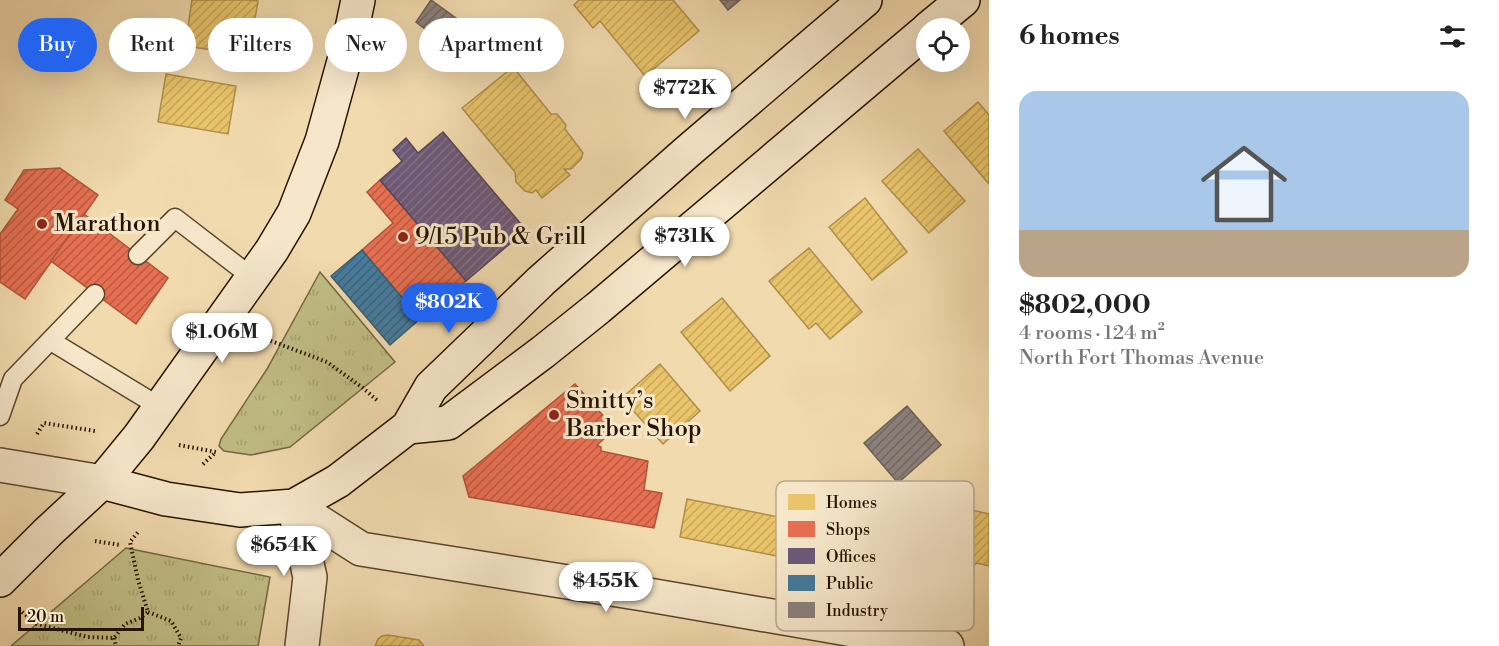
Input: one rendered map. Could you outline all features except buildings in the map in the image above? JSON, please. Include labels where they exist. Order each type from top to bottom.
[{"type":"street","points":[[7,593],[48,532],[102,482],[139,437],[253,278],[294,213],[310,173],[337,89],[358,0]]},
{"type":"street","points":[[0,465],[102,482],[166,499],[240,510],[294,506],[338,481],[408,427],[431,387],[541,281],[865,0]]},
{"type":"street","points":[[941,18],[963,0]]},
{"type":"street","points":[[408,427],[448,423],[543,352],[916,39]]},
{"type":"street","points":[[294,506],[310,577],[302,646]]},
{"type":"street","points":[[294,506],[361,549],[776,617]]},
{"type":"street","points":[[860,631],[947,646]]},
{"type":"lane","points":[[138,255],[175,218],[253,278]]},
{"type":"lane","points":[[0,416],[13,379],[95,294]]},
{"type":"lane","points":[[51,341],[160,407]]},
{"type":"path","points":[[221,320],[327,362],[363,388],[408,427]]},
{"type":"path","points":[[130,542],[148,612]]},
{"type":"path","points":[[7,593],[38,624],[88,637],[114,638]]},
{"type":"path","points":[[114,638],[125,624],[148,612]]},
{"type":"path","points":[[148,612],[171,621],[181,638],[178,646]]},
{"type":"path","points":[[114,638],[117,646]]},
{"type":"green space","points":[[320,272],[395,362],[290,447],[251,455],[224,451],[219,446],[221,439],[267,369]]},
{"type":"green space","points":[[126,548],[270,577],[258,646],[11,646]]},
{"type":"place","name":"Marathon","points":[[42,224]]},
{"type":"place","name":"9/15 Pub & Grill","points":[[403,237]]},
{"type":"place","name":"Smitty’s Barber Shop","points":[[554,415]]}]
